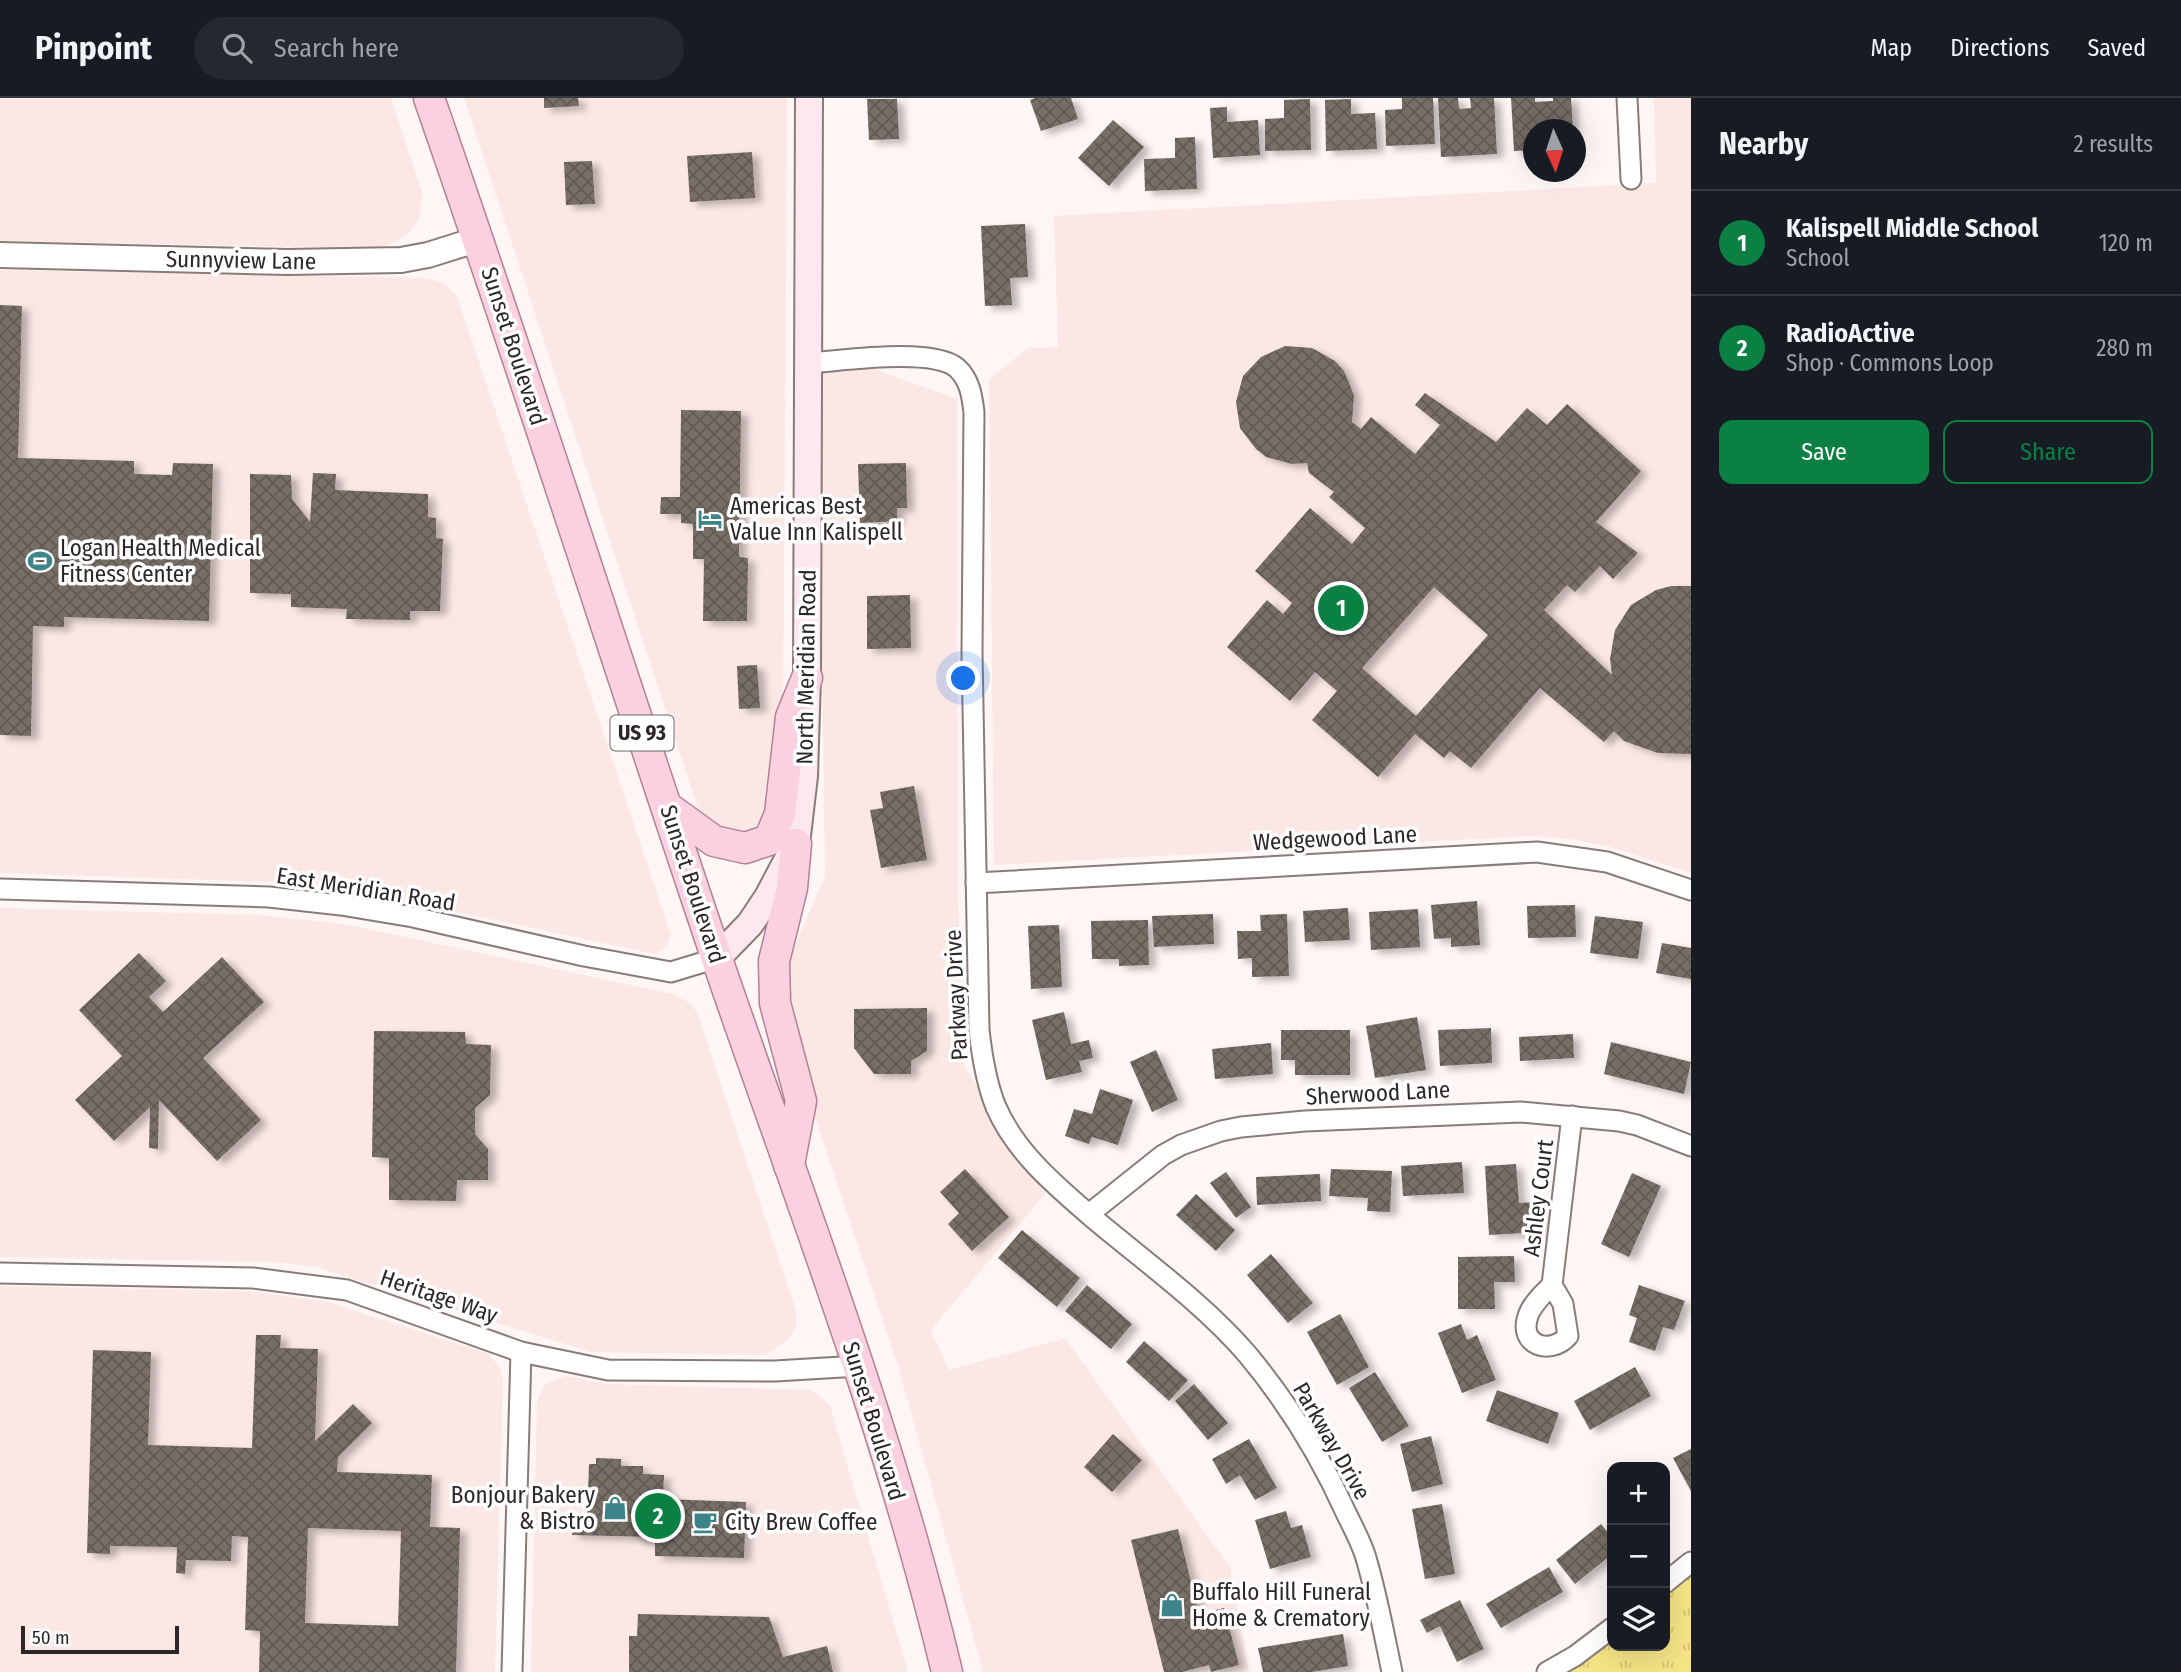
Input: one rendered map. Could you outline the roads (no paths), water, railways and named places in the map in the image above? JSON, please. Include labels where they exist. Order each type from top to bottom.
[{"type":"main road","name":"Sunset Boulevard","points":[[429,98],[717,958],[859,1366],[935,1622],[947,1672]]},
{"type":"main road","name":"North Meridian Road","points":[[717,958],[750,924],[768,898],[796,845],[804,776],[807,678],[809,98]]},
{"type":"main road","points":[[667,807],[715,841],[746,848],[769,840],[780,814],[791,718],[807,678]]},
{"type":"main road","points":[[789,1165],[801,1101],[775,1003],[774,961],[792,888],[796,845]]},
{"type":"street","points":[[1627,98],[1631,179]]},
{"type":"street","name":"Sunnyview Lane","points":[[0,256],[288,262],[401,260],[428,255],[478,239]]},
{"type":"street","name":"Parkway Drive","points":[[808,363],[909,357],[935,359],[957,369],[971,391],[974,412],[972,653],[979,1030],[982,1057],[996,1106],[1006,1127],[1028,1156],[1088,1214],[1206,1313],[1279,1394],[1308,1437],[1333,1483],[1366,1556],[1392,1672]]},
{"type":"street","name":"Wedgewood Lane","points":[[976,883],[1537,852],[1607,862],[1691,890]]},
{"type":"street","name":"East Meridian Road","points":[[0,889],[269,897],[341,905],[671,972],[717,958]]},
{"type":"street","name":"Sherwood Lane","points":[[1088,1214],[1163,1155],[1181,1145],[1221,1131],[1305,1121],[1521,1112],[1619,1121],[1637,1125],[1691,1146]]},
{"type":"street","name":"Ashley Court","points":[[1552,1285],[1572,1116]]},
{"type":"street","name":"Heritage Way","points":[[0,1273],[253,1278],[347,1290],[521,1352],[608,1370],[775,1371],[859,1366]]},
{"type":"street","points":[[512,1672],[521,1352]]},
{"type":"street","points":[[1670,1580],[1691,1562]]},
{"type":"street","points":[[1547,1672],[1575,1656],[1607,1632]]},
{"type":"place","name":"Americas Best Value Inn Kalispell","points":[[710,519]]},
{"type":"place","name":"Logan Health Medical Fitness Center","points":[[40,561]]},
{"type":"place","name":"Kalispell Middle School","points":[[1341,608]]},
{"type":"place","name":"Bonjour Bakery & Bistro","points":[[615,1508]]},
{"type":"place","name":"RadioActive","points":[[658,1516]]},
{"type":"place","name":"City Brew Coffee","points":[[705,1522]]},
{"type":"place","name":"Buffalo Hill Funeral Home & Crematory","points":[[1172,1605]]}]
